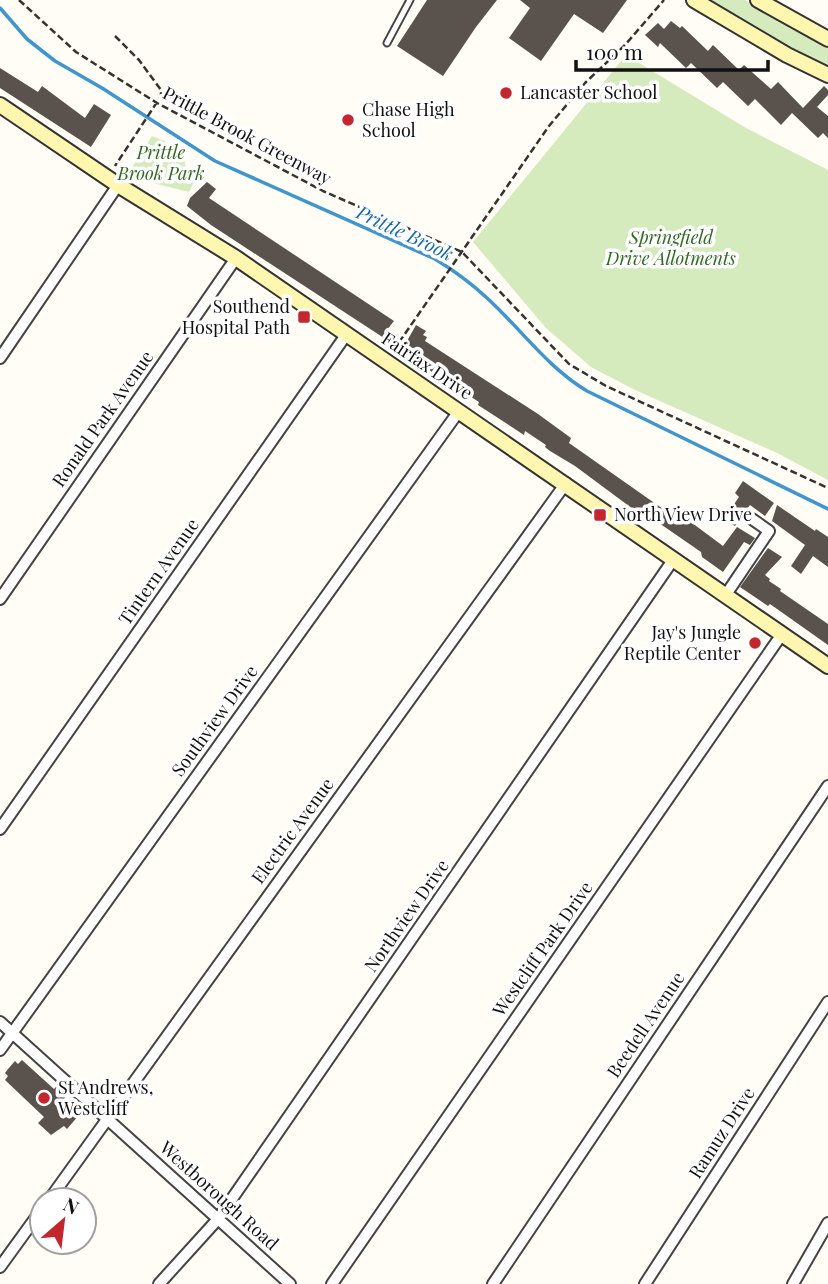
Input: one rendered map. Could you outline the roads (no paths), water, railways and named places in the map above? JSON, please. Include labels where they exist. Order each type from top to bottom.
[{"type":"street","points":[[694,0],[787,55],[828,75]]},
{"type":"street","points":[[758,0],[828,39]]},
{"type":"street","name":"Fairfax Drive","points":[[2,109],[236,258],[828,666]]},
{"type":"street","points":[[0,358],[118,185]]},
{"type":"street","name":"Ronald Park Avenue","points":[[0,599],[236,258]]},
{"type":"street","name":"Tintern Avenue","points":[[0,829],[346,335]]},
{"type":"street","name":"Southview Drive","points":[[0,1050],[459,411]]},
{"type":"street","name":"Electric Avenue","points":[[59,1186],[566,483]]},
{"type":"street","points":[[725,596],[769,531],[752,519]]},
{"type":"street","name":"Northview Drive","points":[[159,1284],[218,1219],[673,560]]},
{"type":"street","name":"Westcliff Park Drive","points":[[332,1284],[782,634]]},
{"type":"street","name":"Beedell Avenue","points":[[493,1284],[828,786]]},
{"type":"street","name":"Ramuz Drive","points":[[645,1284],[828,1002]]},
{"type":"street","name":"Westborough Road","points":[[0,1022],[290,1284]]},
{"type":"street","points":[[793,1284],[828,1223]]},
{"type":"street","points":[[0,1267],[28,1228]]},
{"type":"lane","points":[[387,43],[410,0]]},
{"type":"waterway","name":"Prittle Brook","points":[[0,8],[27,39],[55,61],[215,161],[442,263],[481,292],[559,371],[587,391],[828,509]]},
{"type":"place","name":"Lancaster School","points":[[506,93]]},
{"type":"place","name":"Chase High School","points":[[348,120]]},
{"type":"place","name":"Southend Hospital Path","points":[[304,317]]},
{"type":"place","name":"North View Drive","points":[[600,515]]},
{"type":"place","name":"Jay's Jungle Reptile Center","points":[[755,643]]},
{"type":"place","name":"St Andrews, Westcliff","points":[[44,1098]]},
{"type":"park label","name":"Prittle Brook Park","points":[[161,163]]},
{"type":"park label","name":"Springfield Drive Allotments","points":[[671,248]]}]
